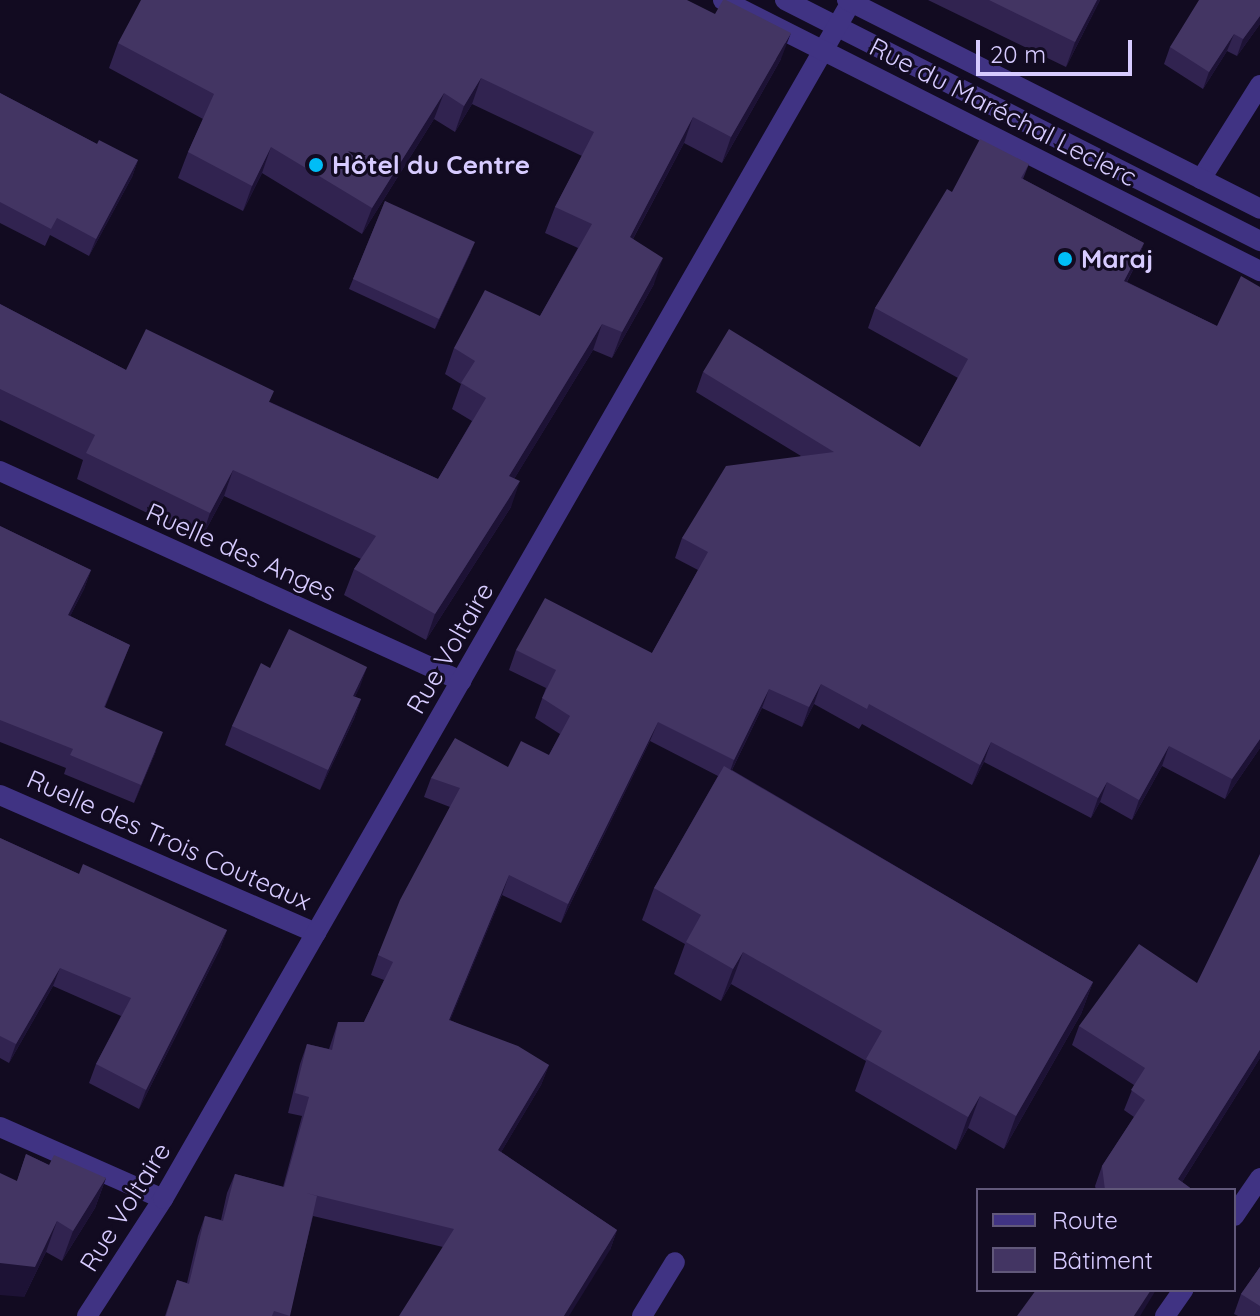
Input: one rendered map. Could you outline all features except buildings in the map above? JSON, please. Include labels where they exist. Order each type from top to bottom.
[{"type":"street","name":"Rue du Maréchal Leclerc","points":[[723,0],[1260,271]]},
{"type":"street","name":"Rue du Maréchal Leclerc","points":[[785,0],[1260,241]]},
{"type":"street","name":"Rue du Maréchal Leclerc","points":[[849,1],[1260,209]]},
{"type":"street","name":"Rue Voltaire","points":[[87,1316],[163,1199],[825,51],[849,1]]},
{"type":"street","points":[[1201,179],[1260,85]]},
{"type":"street","name":"Ruelle des Anges","points":[[0,471],[461,681]]},
{"type":"street","name":"Ruelle des Trois Couteaux","points":[[0,795],[316,933]]},
{"type":"street","points":[[0,1127],[163,1199]]},
{"type":"street","points":[[1236,1213],[1260,1178]]},
{"type":"street","points":[[642,1316],[675,1262]]},
{"type":"street","points":[[1165,1316],[1182,1292]]},
{"type":"place","name":"Hôtel du Centre","points":[[316,165]]},
{"type":"place","name":"Maraj","points":[[1065,259]]}]
